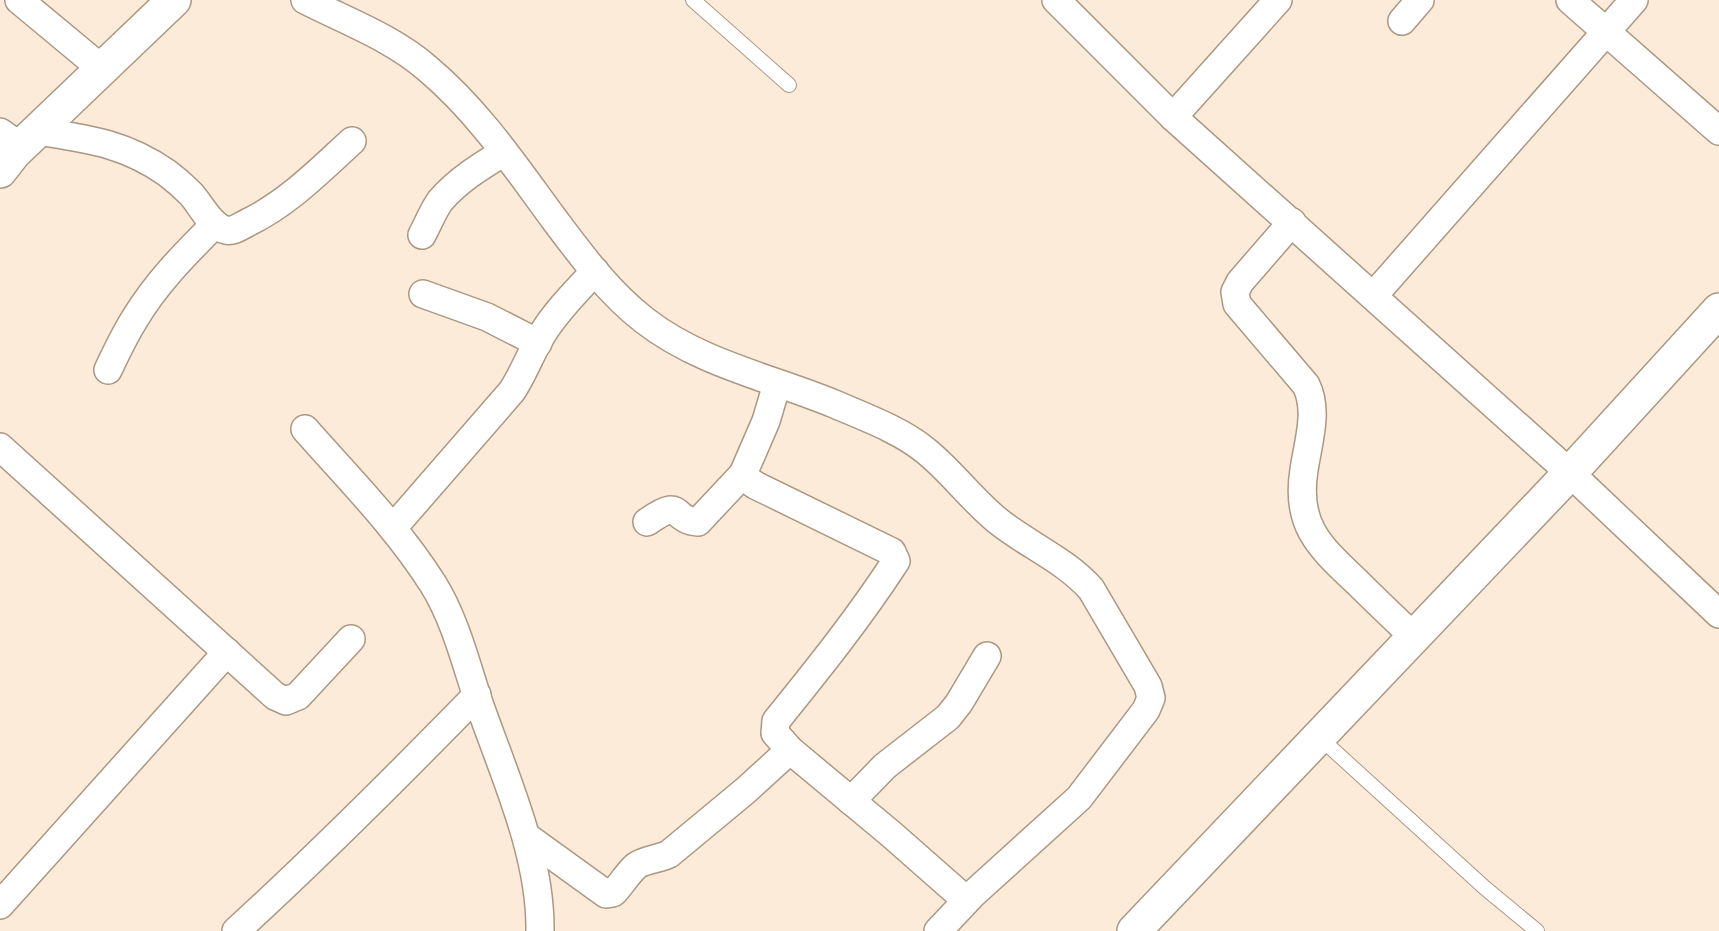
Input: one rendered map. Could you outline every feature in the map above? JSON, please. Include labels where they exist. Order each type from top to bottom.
[{"type":"main road","points":[[0,171],[19,137],[102,69],[174,0]]},
{"type":"main road","points":[[1134,931],[1570,472],[1719,310]]},
{"type":"street","points":[[305,0],[386,40],[427,68],[468,107],[595,271],[614,293],[645,321],[688,348],[719,362],[831,403],[914,441],[999,522],[1081,578],[1091,590],[1148,686],[1151,698],[1146,711],[1079,798],[966,900],[938,931]]},
{"type":"street","points":[[1056,0],[1173,117],[1570,472],[1719,614]]},
{"type":"street","points":[[1173,117],[1278,0]]},
{"type":"street","points":[[1402,21],[1420,0]]},
{"type":"street","points":[[1570,0],[1719,131]]},
{"type":"street","points":[[1374,295],[1634,0]]},
{"type":"street","points":[[24,2],[102,69]]},
{"type":"street","points":[[19,137],[95,140],[135,153],[169,174],[191,195],[215,224],[225,230],[234,230],[269,212],[290,197],[352,141]]},
{"type":"street","points":[[422,235],[439,202],[455,185],[473,170],[504,152]]},
{"type":"street","points":[[1292,222],[1240,282],[1235,292],[1237,304],[1306,385],[1312,396],[1313,413],[1302,486],[1302,506],[1311,531],[1325,552],[1414,637]]},
{"type":"street","points":[[108,370],[133,321],[154,290],[176,263],[215,224]]},
{"type":"street","points":[[393,528],[512,391],[552,320],[595,271]]},
{"type":"street","points":[[423,294],[488,317],[538,343]]},
{"type":"street","points":[[647,522],[667,509],[672,509],[698,522],[743,474],[766,420],[777,384]]},
{"type":"street","points":[[305,429],[393,528],[434,586],[451,620],[527,837],[540,903],[540,931]]},
{"type":"street","points":[[1,451],[275,696],[286,701],[298,696],[351,639]]},
{"type":"street","points":[[743,474],[755,485],[892,552],[896,558],[867,606],[776,721],[775,733],[790,750],[966,900]]},
{"type":"street","points":[[0,905],[227,652]]},
{"type":"street","points":[[851,801],[885,766],[948,717],[987,656]]},
{"type":"street","points":[[236,931],[363,812],[477,695]]},
{"type":"street","points":[[527,837],[606,894],[613,893],[637,866],[669,854],[790,750]]},
{"type":"lane","points":[[693,0],[789,85]]},
{"type":"lane","points":[[1319,736],[1485,888],[1537,931]]}]
